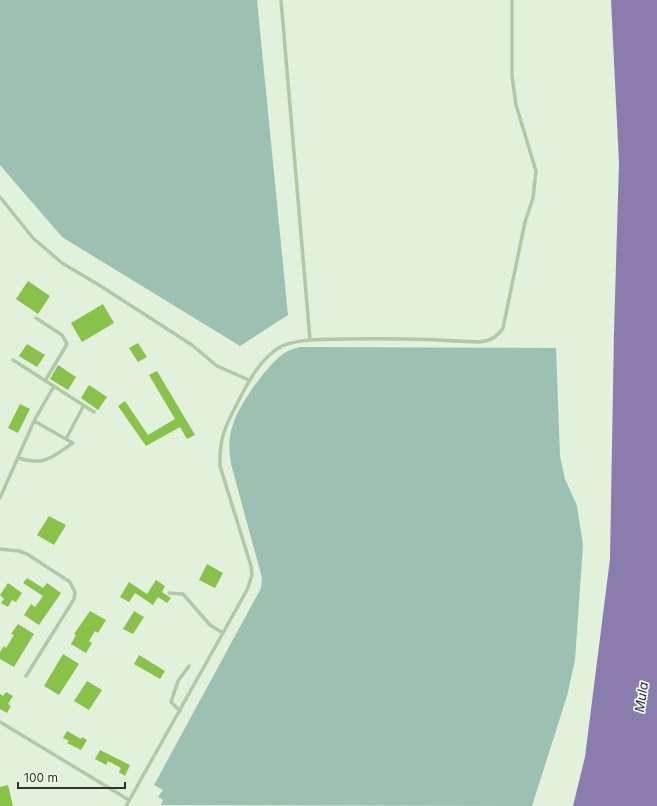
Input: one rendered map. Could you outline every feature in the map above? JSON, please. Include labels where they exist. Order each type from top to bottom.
[{"type":"lane","points":[[281,0],[310,340]]},
{"type":"lane","points":[[126,806],[247,590],[252,575],[251,566],[220,466],[220,449],[224,430],[249,380],[269,356],[280,347],[310,340],[407,338],[478,342],[488,341],[497,337],[503,328],[525,222],[533,198],[536,170],[516,105],[512,76],[512,0]]},
{"type":"lane","points":[[0,197],[33,238],[62,263],[192,345],[218,366],[249,380]]},
{"type":"lane","points":[[36,318],[62,335],[67,344],[45,381]]},
{"type":"lane","points":[[13,360],[94,412]]},
{"type":"lane","points":[[0,498],[34,421],[54,386]]},
{"type":"lane","points":[[66,439],[84,405]]},
{"type":"lane","points":[[18,458],[34,463],[45,460],[72,443],[34,421]]},
{"type":"lane","points":[[0,549],[18,551],[27,554],[70,582],[75,592],[74,599],[26,676]]},
{"type":"lane","points":[[169,593],[183,594],[210,625],[223,633]]},
{"type":"lane","points":[[180,711],[171,702],[178,681],[189,666]]},
{"type":"lane","points":[[0,722],[129,800]]},
{"type":"green space","points":[[0,0],[257,0],[288,315],[240,346],[62,237],[0,165]]},
{"type":"green space","points":[[300,347],[556,348],[560,456],[565,479],[577,506],[583,545],[575,660],[567,696],[532,806],[161,805],[163,800],[158,797],[163,790],[154,785],[261,588],[262,578],[231,464],[229,444],[231,429],[241,406],[271,365],[286,352]]},
{"type":"water","name":"Mula","points":[[611,0],[657,0],[657,806],[573,806],[585,757],[610,559],[619,163]]},
{"type":"building","points":[[28,281],[50,296],[38,314],[16,299]]},
{"type":"building","points":[[103,304],[114,323],[82,342],[71,323]]},
{"type":"building","points":[[138,343],[147,357],[138,362],[129,348]]},
{"type":"building","points":[[27,344],[45,355],[37,367],[19,356]]},
{"type":"building","points":[[58,365],[76,377],[68,390],[50,379]]},
{"type":"building","points":[[157,371],[195,435],[187,439],[180,427],[146,446],[118,406],[125,401],[148,435],[175,419],[149,375]]},
{"type":"building","points":[[89,385],[107,397],[98,410],[81,398]]},
{"type":"building","points":[[20,404],[30,409],[18,433],[8,428]]},
{"type":"building","points":[[49,516],[66,525],[54,545],[37,535]]},
{"type":"building","points":[[207,564],[223,573],[215,588],[199,580]]},
{"type":"building","points":[[27,578],[43,588],[47,583],[61,593],[39,625],[24,615],[31,604],[35,607],[43,596],[23,583]]},
{"type":"building","points":[[156,580],[165,586],[162,592],[171,598],[167,603],[158,597],[153,605],[135,593],[129,602],[120,597],[129,582],[147,594]]},
{"type":"building","points":[[8,583],[22,593],[16,602],[12,600],[8,607],[1,603],[4,599],[0,595]]},
{"type":"building","points":[[90,611],[106,620],[98,633],[95,631],[89,641],[92,643],[86,653],[71,644],[76,635],[74,634]]},
{"type":"building","points":[[134,611],[144,617],[133,634],[123,629]]},
{"type":"building","points":[[18,624],[34,634],[14,667],[0,659],[0,652],[4,646],[6,648],[14,635],[11,634]]},
{"type":"building","points":[[63,654],[79,664],[59,695],[44,686]]},
{"type":"building","points":[[139,655],[165,671],[160,679],[134,664]]},
{"type":"building","points":[[87,681],[102,690],[89,710],[74,701]]},
{"type":"building","points":[[6,692],[13,696],[8,704],[11,706],[7,713],[0,709],[0,694],[3,696]]},
{"type":"building","points":[[67,731],[81,739],[82,737],[87,740],[81,750],[67,743],[69,741],[63,738]]},
{"type":"building","points":[[100,750],[130,765],[125,776],[119,772],[121,768],[108,761],[106,765],[95,759]]},
{"type":"building","points":[[8,785],[13,806],[0,806],[0,787]]}]
